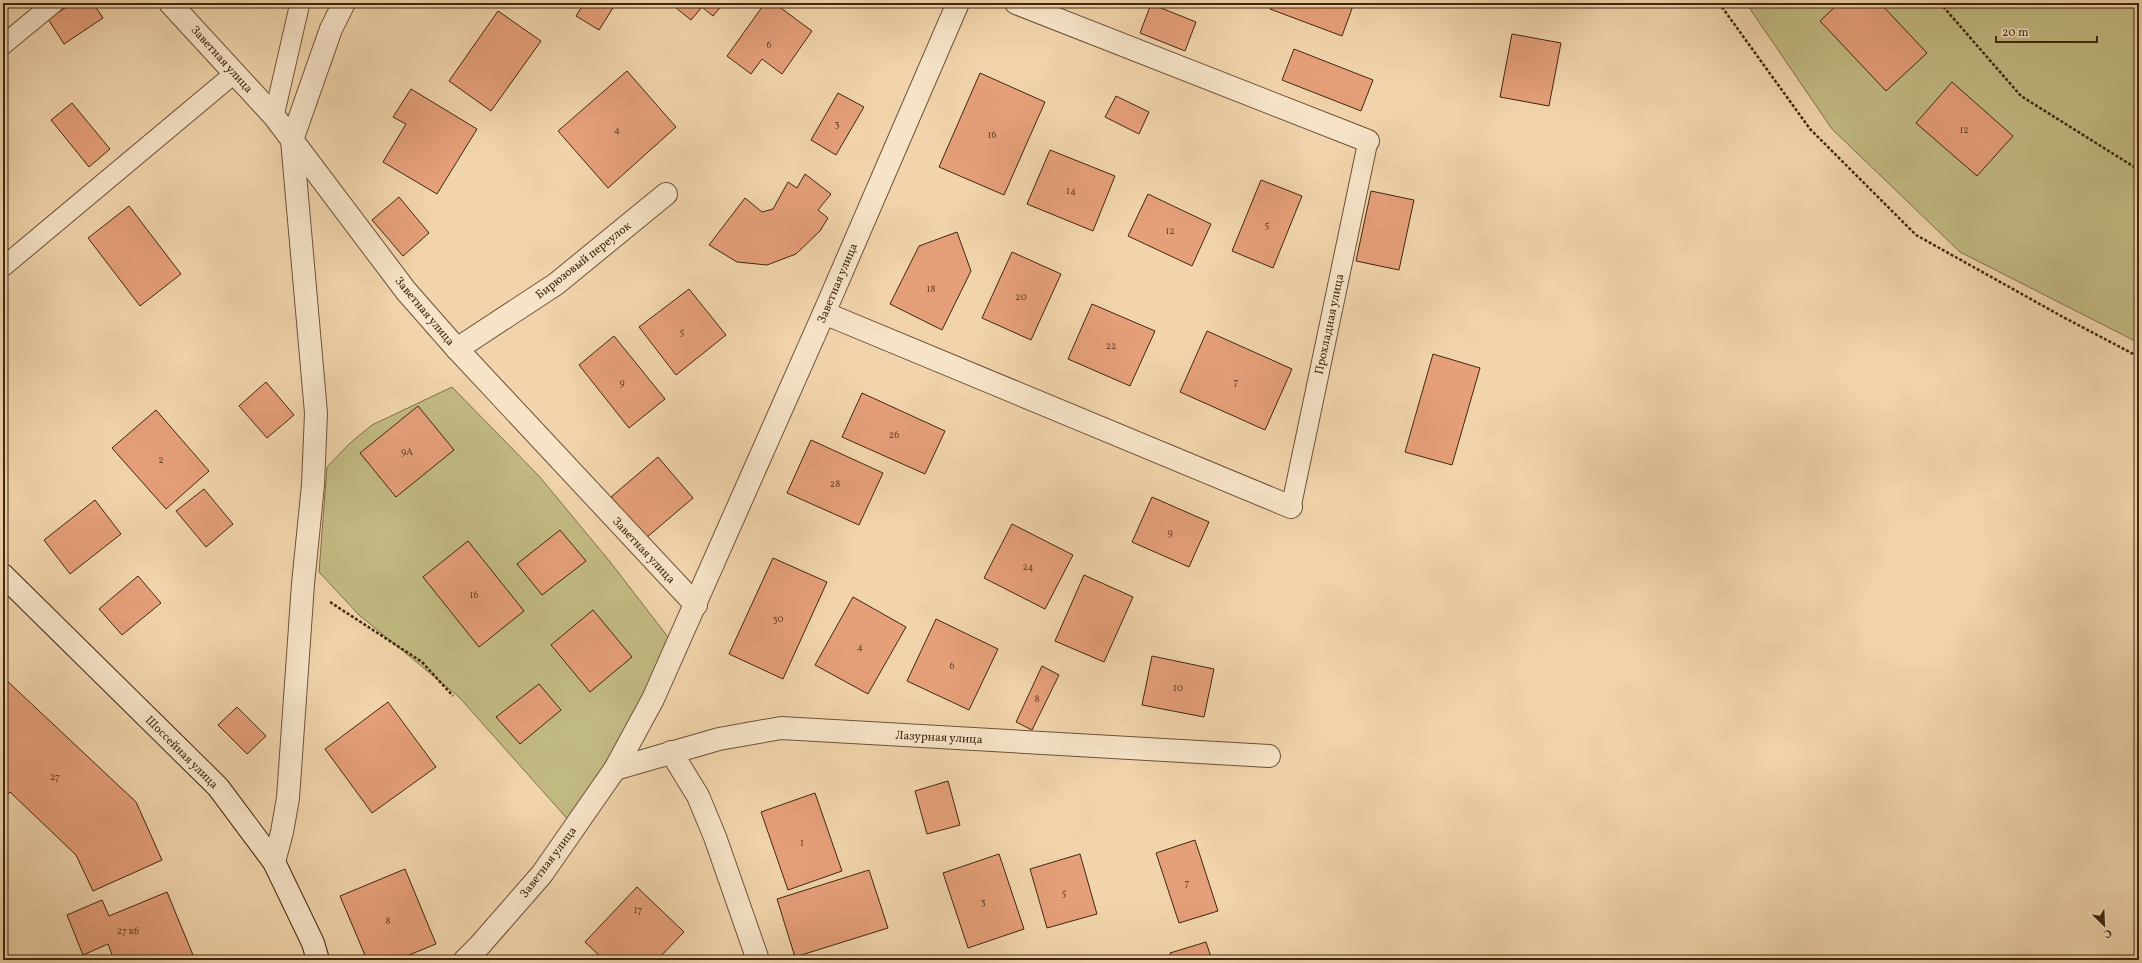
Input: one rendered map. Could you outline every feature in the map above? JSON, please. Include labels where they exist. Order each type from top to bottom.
[{"type":"street","name":"Заветная улица","points":[[170,3],[274,116],[406,291],[457,349],[696,605]]},
{"type":"street","points":[[274,862],[282,832],[288,798],[303,584],[313,485],[316,413],[292,140],[331,29],[344,3]]},
{"type":"street","name":"Заветная улица","points":[[465,960],[480,946],[542,874],[615,769],[653,699],[696,605],[824,313],[958,3]]},
{"type":"street","points":[[1016,3],[1368,141]]},
{"type":"street","name":"Бирюзовый переулок","points":[[457,349],[556,284],[666,194]]},
{"type":"street","points":[[824,313],[1290,507]]},
{"type":"street","name":"Шоссейная улица","points":[[3,575],[218,788],[274,862],[313,943],[318,960]]},
{"type":"street","name":"Лазурная улица","points":[[615,769],[719,739],[781,728],[1269,756]]},
{"type":"street","points":[[672,752],[698,796],[712,830],[758,960]]},
{"type":"lane","points":[[3,44],[54,3]]},
{"type":"lane","points":[[274,116],[300,3]]},
{"type":"lane","points":[[3,266],[235,73]]},
{"type":"lane","name":"Прохладная улица","points":[[1290,507],[1368,141]]},
{"type":"path","points":[[1719,3],[1810,129],[1916,235],[2063,317],[2139,357]]},
{"type":"path","points":[[1940,3],[2021,96],[2139,170]]},
{"type":"path","points":[[303,584],[422,662],[453,696]]},
{"type":"shaded area","points":[[1746,3],[2139,3],[2139,343],[1960,252],[1832,129]]},
{"type":"shaded area","points":[[452,387],[539,476],[611,563],[671,641],[618,755],[571,823],[459,697],[359,615],[319,572],[327,467],[350,443],[372,425]]},
{"type":"building","points":[[73,3],[93,3],[103,18],[64,44],[48,19]]},
{"type":"building","points":[[584,3],[616,3],[599,30],[576,16]]},
{"type":"building","points":[[670,3],[724,3],[713,16],[702,7],[691,20]]},
{"type":"building","points":[[765,3],[774,3],[812,31],[782,74],[762,59],[751,74],[727,56]]},
{"type":"building","points":[[1272,3],[1354,3],[1342,36],[1270,9]]},
{"type":"building","points":[[1839,3],[1880,3],[1927,53],[1886,91],[1820,21]]},
{"type":"building","points":[[1151,4],[1196,22],[1185,51],[1140,33]]},
{"type":"building","points":[[498,11],[541,41],[491,111],[449,81]]},
{"type":"building","points":[[1512,34],[1561,43],[1549,106],[1500,97]]},
{"type":"building","points":[[1294,49],[1373,80],[1361,111],[1282,80]]},
{"type":"building","points":[[627,71],[676,127],[608,188],[558,131]]},
{"type":"building","points":[[980,73],[1045,102],[1004,195],[939,167]]},
{"type":"building","points":[[1952,82],[2013,136],[1977,176],[1916,123]]},
{"type":"building","points":[[411,89],[477,129],[437,194],[383,162],[406,124],[393,117]]},
{"type":"building","points":[[838,93],[864,107],[836,155],[811,140]]},
{"type":"building","points":[[1116,96],[1149,112],[1139,134],[1105,117]]},
{"type":"building","points":[[72,103],[110,149],[89,167],[51,120]]},
{"type":"building","points":[[1050,150],[1115,176],[1093,231],[1027,204]]},
{"type":"building","points":[[805,174],[831,194],[818,210],[828,218],[820,231],[796,254],[767,265],[737,262],[709,245],[745,198],[762,212],[773,209],[788,182],[797,188]]},
{"type":"building","points":[[1261,180],[1302,196],[1273,268],[1232,251]]},
{"type":"building","points":[[1371,191],[1414,200],[1399,270],[1356,261]]},
{"type":"building","points":[[1148,194],[1211,224],[1192,266],[1128,236]]},
{"type":"building","points":[[399,197],[429,233],[403,256],[372,220]]},
{"type":"building","points":[[129,206],[181,274],[140,306],[88,238]]},
{"type":"building","points":[[957,232],[971,271],[942,330],[890,304],[919,246]]},
{"type":"building","points":[[1012,252],[1061,274],[1031,340],[982,318]]},
{"type":"building","points":[[689,289],[726,335],[676,375],[639,327]]},
{"type":"building","points":[[1092,304],[1155,331],[1130,386],[1068,359]]},
{"type":"building","points":[[1207,331],[1292,369],[1265,430],[1180,392]]},
{"type":"building","points":[[614,336],[665,399],[629,428],[579,365]]},
{"type":"building","points":[[1433,354],[1480,368],[1452,465],[1405,452]]},
{"type":"building","points":[[266,382],[294,415],[267,438],[239,406]]},
{"type":"building","points":[[862,393],[945,431],[925,474],[842,437]]},
{"type":"building","points":[[418,406],[454,450],[396,497],[360,453]]},
{"type":"building","points":[[156,410],[209,471],[166,509],[112,448]]},
{"type":"building","points":[[811,440],[883,473],[859,525],[787,493]]},
{"type":"building","points":[[658,457],[693,498],[646,538],[611,497]]},
{"type":"building","points":[[204,489],[233,524],[206,547],[176,511]]},
{"type":"building","points":[[1152,497],[1209,522],[1189,567],[1132,542]]},
{"type":"building","points":[[95,500],[121,534],[70,574],[44,540]]},
{"type":"building","points":[[1012,524],[1073,555],[1045,609],[984,578]]},
{"type":"building","points":[[560,530],[586,561],[542,595],[517,564]]},
{"type":"building","points":[[468,541],[524,611],[479,647],[423,577]]},
{"type":"building","points":[[773,558],[827,582],[783,679],[729,654]]},
{"type":"building","points":[[1084,575],[1133,597],[1104,662],[1055,641]]},
{"type":"building","points":[[138,576],[161,603],[122,635],[99,609]]},
{"type":"building","points":[[853,597],[906,627],[868,694],[815,665]]},
{"type":"building","points":[[593,610],[632,657],[590,692],[551,645]]},
{"type":"building","points":[[936,619],[998,649],[969,710],[907,681]]},
{"type":"building","points":[[1152,656],[1214,669],[1204,717],[1142,705]]},
{"type":"building","points":[[1042,666],[1059,675],[1032,730],[1016,722]]},
{"type":"building","points":[[3,677],[136,802],[162,860],[93,891],[76,855],[10,792],[3,799]]},
{"type":"building","points":[[539,684],[561,710],[520,744],[496,717]]},
{"type":"building","points":[[388,702],[436,767],[372,813],[325,749]]},
{"type":"building","points":[[237,707],[266,736],[247,754],[218,725]]},
{"type":"building","points":[[948,781],[960,825],[927,834],[915,791]]},
{"type":"building","points":[[815,793],[842,871],[788,890],[761,812]]},
{"type":"building","points":[[1195,840],[1218,911],[1179,923],[1156,853]]},
{"type":"building","points":[[999,854],[1024,929],[968,948],[943,873]]},
{"type":"building","points":[[1080,854],[1097,914],[1047,928],[1030,869]]},
{"type":"building","points":[[405,869],[436,944],[397,960],[367,960],[340,896]]},
{"type":"building","points":[[869,870],[888,928],[795,957],[777,899]]},
{"type":"building","points":[[637,887],[684,932],[657,960],[604,960],[585,942]]},
{"type":"building","points":[[167,892],[195,960],[114,960],[108,944],[83,955],[67,915],[102,900],[109,916]]},
{"type":"building","points":[[1206,942],[1212,960],[1172,960],[1170,953]]}]
